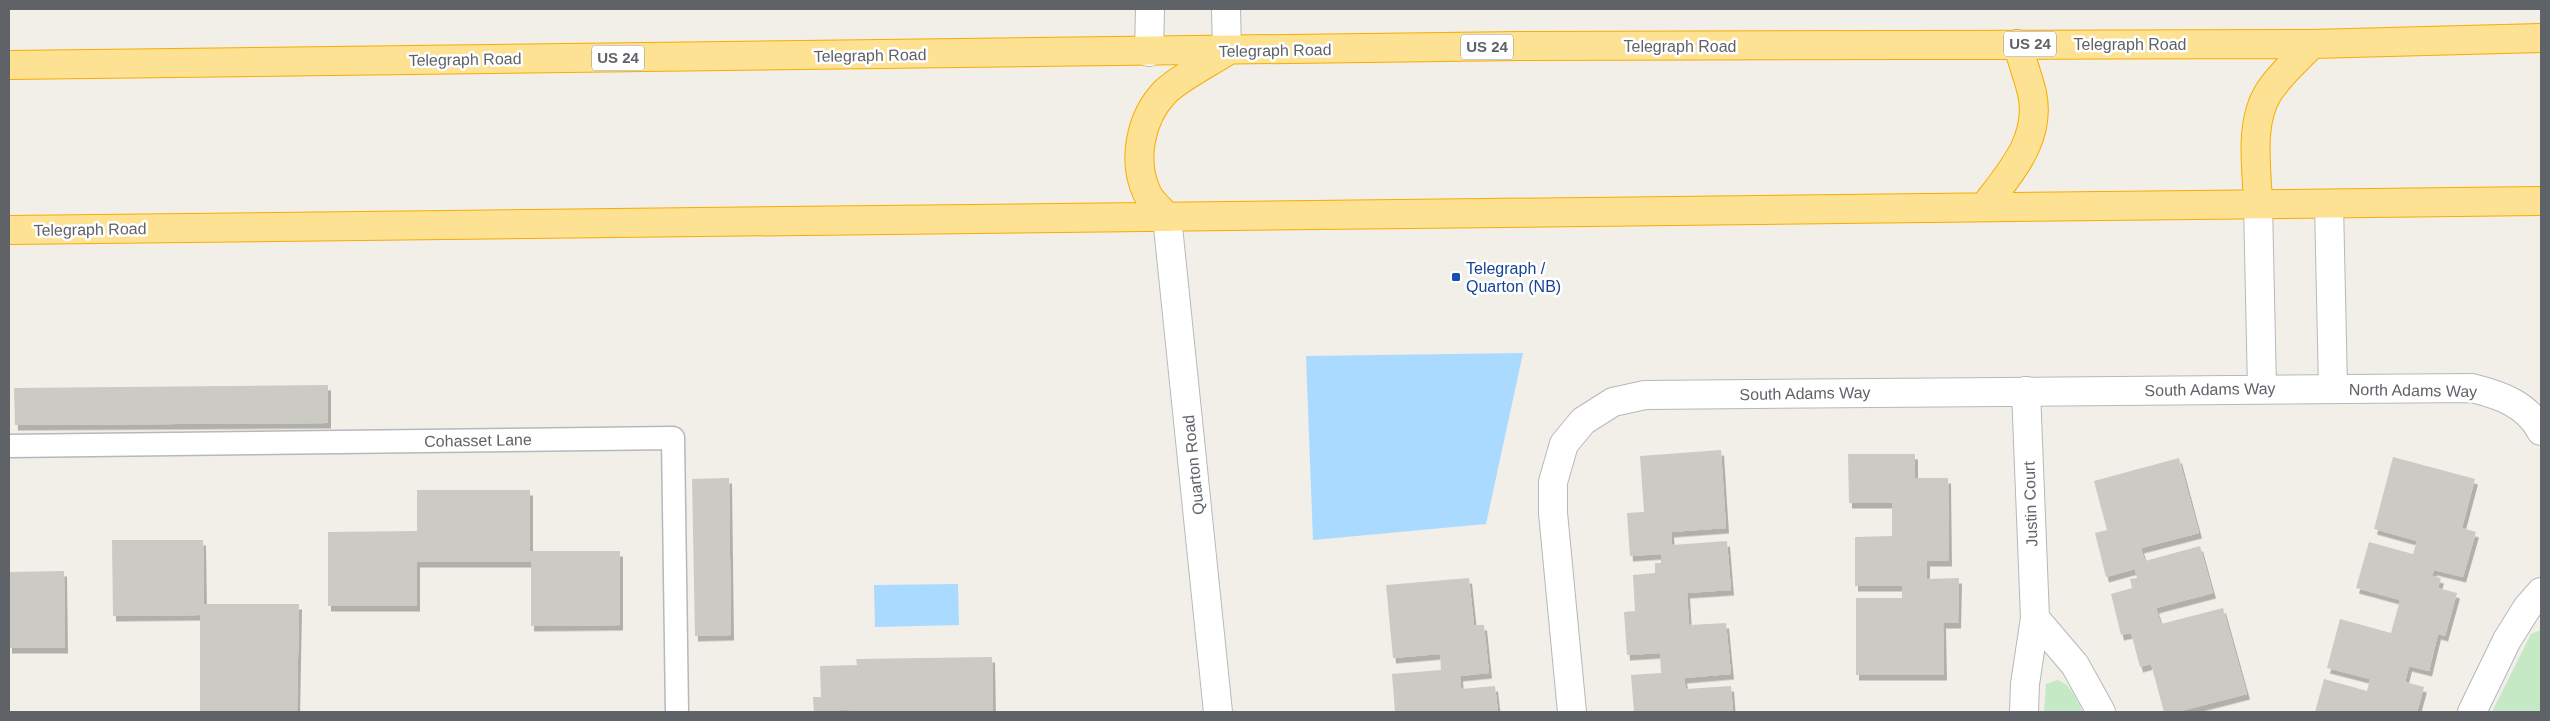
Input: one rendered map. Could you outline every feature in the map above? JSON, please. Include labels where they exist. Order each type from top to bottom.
[{"type":"highway","name":"Telegraph Road","points":[[9,65],[1519,46],[2312,44],[2541,38]]},
{"type":"highway","points":[[1984,207],[2017,164],[2026,147],[2032,129],[2032,94],[2017,44]]},
{"type":"highway","points":[[2258,204],[2257,135],[2260,111],[2268,92],[2312,44]]},
{"type":"highway","points":[[1167,217],[1148,194],[1139,165],[1140,144],[1146,124],[1154,106],[1166,91],[1226,51]]},
{"type":"highway","name":"Telegraph Road","points":[[9,230],[2541,201]]},
{"type":"street","points":[[1149,52],[1150,9]]},
{"type":"street","points":[[1226,9],[1226,51]]},
{"type":"street","points":[[2258,204],[2262,389]]},
{"type":"street","name":"North Adams Way","points":[[2329,204],[2333,388],[2472,388],[2513,402],[2534,418],[2541,431]]},
{"type":"street","name":"Quarton Road","points":[[1167,217],[1218,712]]},
{"type":"street","name":"South Adams Way","points":[[1572,712],[1553,513],[1553,482],[1564,444],[1583,421],[1613,402],[1644,395],[2333,388]]},
{"type":"street","name":"Justin Court","points":[[2024,712],[2025,684],[2035,618],[2026,391]]},
{"type":"street","points":[[2472,712],[2507,640],[2527,608],[2541,592]]},
{"type":"street","points":[[2035,618],[2074,665],[2101,712]]},
{"type":"lane","name":"Cohasset Lane","points":[[9,446],[673,438],[677,712]]},
{"type":"green space","points":[[2541,630],[2541,712],[2492,712],[2531,634]]},
{"type":"green space","points":[[2057,680],[2070,688],[2083,712],[2044,712],[2046,684]]},
{"type":"water","points":[[1523,353],[1486,524],[1313,540],[1306,356]]},
{"type":"water","points":[[958,584],[959,625],[875,627],[874,585]]},
{"type":"building","points":[[328,385],[328,423],[15,425],[14,388]]},
{"type":"building","points":[[1721,450],[1726,528],[1671,532],[1672,545],[1727,541],[1731,590],[1687,593],[1689,625],[1726,623],[1731,674],[1684,678],[1686,689],[1731,686],[1733,712],[1634,712],[1631,675],[1661,673],[1660,653],[1627,655],[1624,612],[1635,611],[1633,575],[1655,573],[1655,563],[1661,563],[1661,554],[1630,556],[1627,513],[1644,512],[1640,456]]},
{"type":"building","points":[[1848,454],[1915,454],[1915,478],[1948,478],[1949,561],[1927,561],[1927,579],[1959,578],[1958,623],[1943,623],[1944,675],[1856,675],[1856,598],[1902,598],[1902,586],[1855,586],[1855,537],[1892,536],[1892,503],[1849,503]]},
{"type":"building","points":[[2393,457],[2475,479],[2462,528],[2476,532],[2463,577],[2434,570],[2432,576],[2441,578],[2438,588],[2457,593],[2445,636],[2438,634],[2429,671],[2409,666],[2405,682],[2424,687],[2417,712],[2315,712],[2324,679],[2367,691],[2370,679],[2327,668],[2340,619],[2391,633],[2400,600],[2356,588],[2369,542],[2413,554],[2417,541],[2374,529]]},
{"type":"building","points":[[2179,458],[2199,533],[2141,548],[2145,561],[2200,546],[2213,593],[2156,608],[2161,624],[2223,608],[2247,694],[2177,712],[2164,712],[2151,664],[2140,667],[2131,633],[2121,635],[2111,594],[2132,588],[2130,579],[2137,578],[2135,569],[2106,577],[2095,533],[2107,530],[2094,481]]},
{"type":"building","points":[[729,478],[731,635],[695,636],[692,479]]},
{"type":"building","points":[[417,490],[530,490],[530,551],[620,551],[620,625],[531,626],[531,562],[417,562],[417,606],[328,606],[328,532],[417,531]]},
{"type":"building","points":[[112,540],[203,540],[204,604],[299,604],[297,712],[200,712],[200,615],[113,616]]},
{"type":"building","points":[[64,571],[65,648],[9,648],[9,572]]},
{"type":"building","points":[[1469,578],[1474,625],[1484,625],[1489,673],[1460,676],[1461,689],[1495,686],[1498,712],[1395,712],[1392,674],[1441,670],[1440,654],[1393,658],[1386,585]]},
{"type":"building","points":[[992,657],[993,712],[841,710],[841,712],[814,712],[813,697],[821,697],[820,666],[857,665],[856,659]]},
{"type":"place","name":"Telegraph / Quarton (NB)","points":[[1456,277]]}]
